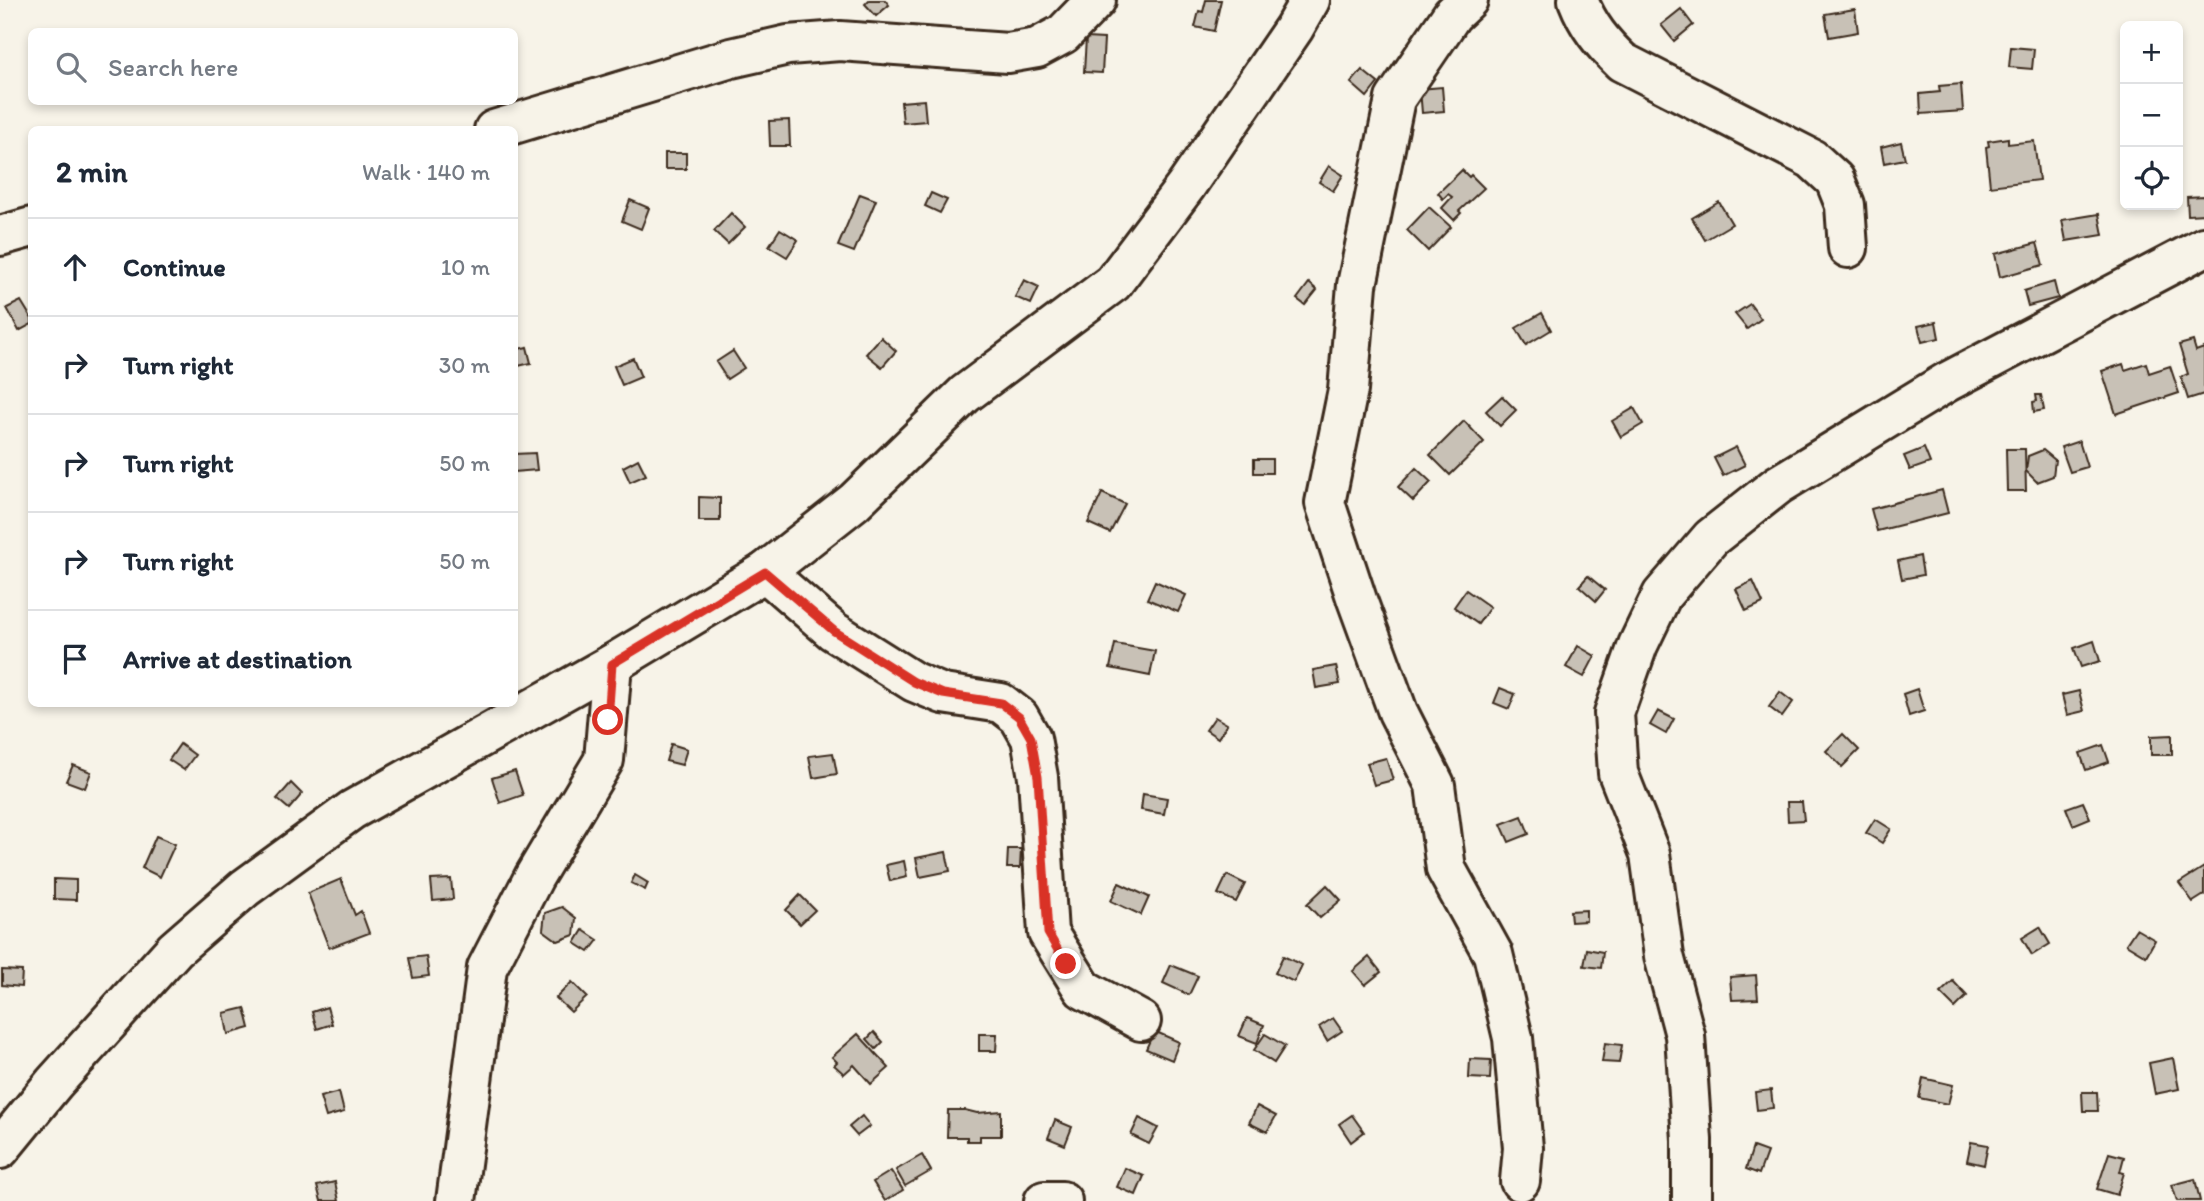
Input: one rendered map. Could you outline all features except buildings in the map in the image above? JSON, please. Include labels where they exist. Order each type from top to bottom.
[{"type":"street","points":[[507,126],[731,58],[788,46],[840,41],[1008,53],[1037,48],[1063,34],[1096,0]]},
{"type":"street","points":[[0,1149],[54,1083],[175,949],[246,888],[352,810],[612,664],[765,572],[854,502],[965,394],[1113,283],[1186,186],[1294,28],[1310,0]]},
{"type":"street","points":[[1468,0],[1452,15],[1395,99],[1357,285],[1348,390],[1325,503],[1398,712],[1435,785],[1447,869],[1493,954],[1513,1038],[1522,1148],[1520,1181]]},
{"type":"street","points":[[1578,0],[1584,17],[1599,41],[1622,62],[1812,159],[1835,180],[1845,205],[1848,248]]},
{"type":"street","points":[[0,236],[28,228]]},
{"type":"street","points":[[1692,1201],[1692,1140],[1685,1035],[1664,956],[1650,853],[1618,773],[1614,713],[1637,645],[1662,595],[1711,538],[1778,485],[1947,382],[2204,247]]},
{"type":"street","points":[[765,572],[834,631],[914,682],[943,694],[1001,703],[1019,717],[1031,738],[1038,777],[1048,933],[1083,989],[1140,1021]]},
{"type":"street","points":[[456,1201],[487,968],[534,877],[604,760],[612,664]]},
{"type":"street","points":[[1044,1201],[1062,1201]]},
{"type":"route","points":[[608,720],[612,664],[765,572],[834,631],[914,682],[943,694],[1001,703],[1019,717],[1031,738],[1038,777],[1048,933],[1066,964]]}]
